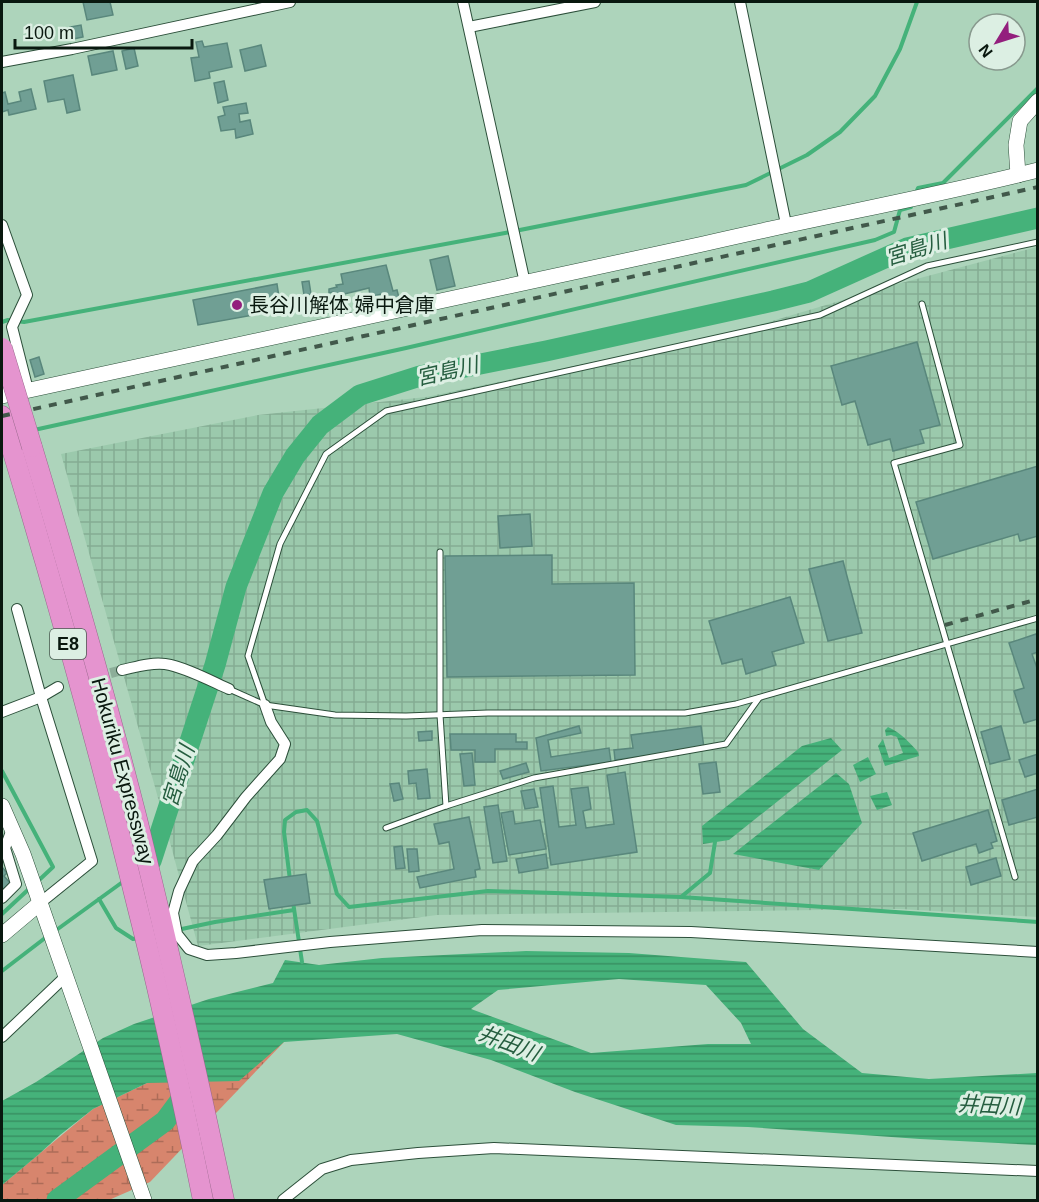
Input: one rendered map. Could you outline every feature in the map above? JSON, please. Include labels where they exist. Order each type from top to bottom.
[{"type":"highway","name":"Hokuriku Expressway","points":[[2,348],[68,566],[136,817],[176,983],[224,1200]]},
{"type":"highway","name":"Hokuriku Expressway","points":[[2,416],[48,571],[120,836],[175,1066],[204,1200]]},
{"type":"street","points":[[2,62],[72,50],[290,2]]},
{"type":"street","points":[[463,2],[525,283]]},
{"type":"street","points":[[469,27],[595,2]]},
{"type":"street","points":[[740,2],[786,224]]},
{"type":"street","points":[[1018,175],[1016,145],[1020,121],[1038,101]]},
{"type":"street","points":[[2,396],[786,224],[909,200],[1038,170]]},
{"type":"street","points":[[2,225],[27,295],[12,327],[28,390]]},
{"type":"street","points":[[2,935],[92,861],[16,609]]},
{"type":"street","points":[[122,670],[150,664],[166,664],[229,689]]},
{"type":"street","points":[[2,712],[41,697],[58,687]]},
{"type":"street","points":[[265,705],[271,722],[285,744],[280,759],[246,797],[218,835],[193,861],[179,891],[173,913],[177,934],[189,949],[207,955],[330,942],[482,930],[691,932],[1038,952]]},
{"type":"street","points":[[2,806],[23,854],[144,1200]]},
{"type":"street","points":[[2,898],[16,884],[5,848],[12,829]]},
{"type":"street","points":[[2,1037],[68,982]]},
{"type":"street","points":[[283,1200],[322,1169],[351,1160],[494,1148],[1038,1171]]},
{"type":"lane","points":[[265,705],[248,656],[280,544],[326,454],[386,411],[820,315],[927,266],[1038,242]]},
{"type":"lane","points":[[922,304],[960,445],[894,463],[1015,877]]},
{"type":"lane","points":[[440,552],[440,715],[446,806]]},
{"type":"lane","points":[[229,689],[265,705],[335,715],[685,713],[736,704],[1038,618]]},
{"type":"lane","points":[[386,828],[534,778],[726,744],[760,697]]},
{"type":"shaded area","points":[[1037,247],[1037,917],[900,909],[437,915],[198,946],[61,454],[258,415],[426,397],[732,333],[890,286]]},
{"type":"green space","points":[[284,1042],[150,1182],[109,1200],[2,1200],[2,1185],[93,1109],[147,1083]]},
{"type":"water","points":[[888,727],[904,738],[919,756],[885,766],[878,746],[883,739],[889,758],[903,753],[897,737],[886,736],[885,730]]},
{"type":"water","points":[[831,738],[842,750],[729,840],[703,844],[702,826],[802,746]]},
{"type":"water","points":[[868,757],[876,774],[860,782],[853,765]]},
{"type":"water","points":[[836,773],[849,784],[862,823],[819,870],[733,854]]},
{"type":"water","points":[[887,792],[892,805],[877,810],[870,796]]},
{"type":"water","points":[[526,951],[629,953],[746,962],[803,1029],[862,1073],[929,1079],[1037,1073],[1037,1145],[748,1127],[676,1125],[575,1092],[491,1060],[397,1034],[284,1042],[239,1081],[147,1083],[93,1109],[2,1185],[2,1101],[36,1082],[103,1038],[134,1024],[209,999],[273,983],[285,960],[319,965],[382,958]],"holes":[[[619,979],[706,985],[741,1023],[751,1044],[708,1044],[591,1053],[471,1009],[498,990]]]},
{"type":"building","points":[[83,2],[110,2],[113,15],[87,20]]},
{"type":"building","points":[[81,25],[83,37],[73,39],[70,27]]},
{"type":"building","points":[[202,41],[204,47],[227,43],[232,67],[209,72],[210,78],[195,81],[191,58],[199,57],[196,42]]},
{"type":"building","points":[[261,45],[266,66],[245,71],[240,50]]},
{"type":"building","points":[[134,48],[138,66],[126,69],[122,51]]},
{"type":"building","points":[[113,51],[117,70],[92,75],[88,56]]},
{"type":"building","points":[[73,75],[80,110],[67,113],[64,99],[48,102],[44,81]]},
{"type":"building","points":[[224,81],[228,100],[218,103],[214,83]]},
{"type":"building","points":[[31,89],[36,109],[9,115],[8,110],[2,112],[2,93],[5,92],[8,104],[21,101],[19,92]]},
{"type":"building","points":[[246,103],[248,113],[239,114],[240,122],[250,120],[253,134],[236,138],[235,129],[221,131],[218,117],[225,115],[223,107]]},
{"type":"building","points":[[448,256],[455,286],[437,290],[430,260]]},
{"type":"building","points":[[386,265],[393,291],[397,290],[400,302],[384,306],[382,294],[370,297],[369,288],[340,295],[343,311],[335,313],[332,296],[335,296],[333,292],[329,293],[329,289],[343,284],[341,274]]},
{"type":"building","points":[[309,281],[311,294],[304,295],[302,282]]},
{"type":"building","name":"長谷川解体 婦中倉庫","points":[[277,284],[281,310],[198,325],[193,300]]},
{"type":"building","points":[[917,342],[940,425],[920,430],[924,443],[893,451],[890,439],[868,445],[855,401],[842,405],[831,366]]},
{"type":"building","points":[[39,357],[44,374],[35,377],[30,360]]},
{"type":"building","points":[[1038,466],[1038,536],[1020,541],[1018,534],[933,559],[916,502]]},
{"type":"building","points":[[530,514],[532,546],[500,548],[498,516]]},
{"type":"building","points":[[552,555],[552,584],[634,583],[635,675],[447,677],[445,556]]},
{"type":"building","points":[[843,561],[862,633],[828,641],[809,569]]},
{"type":"building","points":[[790,597],[804,643],[772,652],[776,665],[746,674],[742,659],[722,664],[709,621]]},
{"type":"building","points":[[1036,634],[1038,652],[1032,654],[1038,671],[1038,719],[1024,723],[1014,691],[1024,688],[1009,643]]},
{"type":"building","points":[[579,726],[581,733],[548,740],[551,757],[609,748],[611,762],[541,771],[536,738]]},
{"type":"building","points":[[701,726],[704,748],[615,760],[614,750],[633,748],[631,735]]},
{"type":"building","points":[[1001,726],[1010,759],[990,764],[981,732]]},
{"type":"building","points":[[432,731],[432,740],[419,741],[418,732]]},
{"type":"building","points":[[450,734],[516,734],[516,742],[527,742],[527,749],[495,749],[495,762],[475,762],[475,750],[451,750]]},
{"type":"building","points":[[472,753],[475,785],[464,786],[460,754]]},
{"type":"building","points":[[1038,754],[1038,773],[1025,777],[1019,760]]},
{"type":"building","points":[[716,762],[720,792],[703,794],[699,764]]},
{"type":"building","points":[[526,763],[529,772],[503,779],[500,771]]},
{"type":"building","points":[[427,769],[430,798],[418,799],[416,783],[409,784],[408,771]]},
{"type":"building","points":[[625,772],[637,852],[551,865],[540,788],[553,786],[559,827],[576,825],[571,789],[588,787],[591,809],[583,811],[586,828],[614,824],[607,775]]},
{"type":"building","points":[[399,783],[403,799],[394,801],[390,784]]},
{"type":"building","points":[[534,789],[538,807],[525,809],[521,791]]},
{"type":"building","points":[[1038,789],[1038,817],[1009,825],[1002,800]]},
{"type":"building","points":[[498,805],[507,861],[493,863],[484,807]]},
{"type":"building","points":[[988,810],[997,841],[991,843],[993,848],[979,853],[976,844],[922,861],[913,833]]},
{"type":"building","points":[[513,811],[515,824],[540,820],[546,849],[509,855],[501,813]]},
{"type":"building","points":[[469,817],[480,869],[475,870],[476,877],[420,888],[417,877],[454,869],[449,842],[439,844],[434,824]]},
{"type":"building","points":[[402,846],[405,868],[396,869],[394,847]]},
{"type":"building","points":[[407,849],[417,849],[419,871],[409,872]]},
{"type":"building","points":[[546,854],[548,868],[519,873],[516,859]]},
{"type":"building","points":[[996,858],[1001,876],[971,885],[966,867]]},
{"type":"building","points":[[2,867],[7,873],[4,876],[11,884],[4,890],[2,887]]},
{"type":"building","points":[[306,874],[310,903],[269,909],[264,880]]},
{"type":"waterway","points":[[2,322],[8,320],[24,322],[505,233],[746,185],[807,155],[840,132],[875,96],[900,49],[917,2]]},
{"type":"waterway","points":[[915,195],[918,188],[943,183],[1038,88]]},
{"type":"waterway","points":[[34,430],[406,348],[875,240],[894,232],[900,210],[911,207],[912,202]]},
{"type":"waterway","name":"宮島川","points":[[151,861],[215,665],[236,587],[273,493],[295,456],[320,425],[360,395],[420,376],[546,351],[809,292],[907,248],[1038,218]]},
{"type":"waterway","points":[[2,771],[53,867],[37,882]]},
{"type":"waterway","points":[[290,880],[284,832],[285,820],[296,812],[307,810],[317,821],[337,894],[349,907],[488,891],[681,897],[1038,922]]},
{"type":"waterway","points":[[681,897],[710,873],[715,842]]},
{"type":"waterway","points":[[55,931],[124,881]]},
{"type":"waterway","points":[[2,914],[31,887]]},
{"type":"waterway","points":[[99,899],[116,928],[133,939],[140,938]]},
{"type":"waterway","points":[[293,902],[302,962]]},
{"type":"waterway","points":[[177,930],[294,910]]},
{"type":"waterway","points":[[2,971],[49,935]]},
{"type":"waterway","name":"井田川","points":[[57,1200],[165,1121],[191,1086]]},
{"type":"tunnel","points":[[96,677],[122,670]]},
{"type":"railway","points":[[2,416],[1038,187]]},
{"type":"railway","points":[[945,625],[1038,599]]},
{"type":"place","name":"長谷川解体 婦中倉庫","points":[[237,305]]}]
